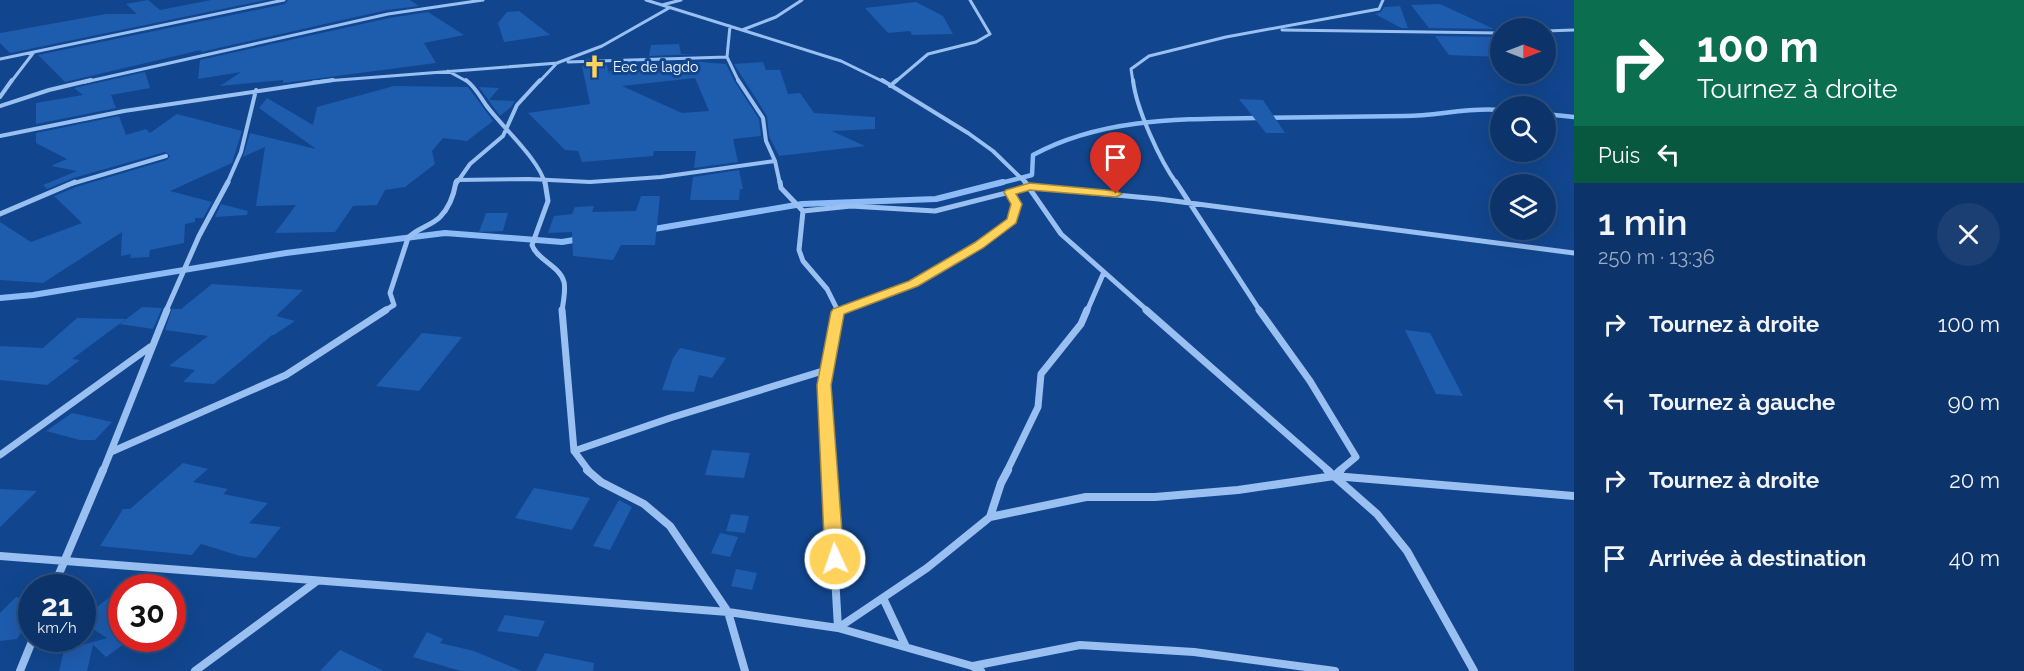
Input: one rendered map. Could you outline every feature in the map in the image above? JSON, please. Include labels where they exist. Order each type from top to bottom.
[{"type":"street","points":[[0,58],[284,0]]},
{"type":"street","points":[[0,106],[49,90],[364,20],[483,0]]},
{"type":"street","points":[[646,0],[859,68],[968,133],[993,151],[1030,187],[1061,234],[1377,514],[1407,551],[1474,671]]},
{"type":"street","points":[[662,5],[681,0]]},
{"type":"street","points":[[742,30],[776,17],[802,0]]},
{"type":"street","points":[[890,86],[928,54],[976,42],[990,34],[970,0]]},
{"type":"street","points":[[1334,476],[1356,457],[1284,342],[1246,292],[1191,203],[1172,177],[1134,91],[1131,69],[1149,56],[1226,37],[1379,9],[1383,0]]},
{"type":"street","points":[[111,452],[286,375],[394,304],[390,293],[408,238],[413,231],[440,218],[453,198],[457,180],[470,164],[508,129],[517,105],[557,63],[602,46],[669,8]]},
{"type":"street","points":[[730,26],[727,57],[735,76],[763,118],[766,141],[775,161],[781,188],[803,211],[799,250],[803,261],[827,289],[838,312],[825,370],[824,385],[838,628]]},
{"type":"street","points":[[1272,30],[1490,33]]},
{"type":"street","points":[[1556,31],[1574,30]]},
{"type":"street","points":[[0,97],[35,51]]},
{"type":"street","points":[[0,136],[124,111],[313,82],[557,63],[727,57]]},
{"type":"street","points":[[447,71],[476,88],[486,105],[508,129],[544,179],[548,201],[532,245],[534,251],[559,274],[564,282],[562,312],[574,452],[583,466],[601,482],[644,504],[670,526],[728,612],[745,671]]},
{"type":"street","points":[[58,574],[111,452],[151,346],[199,236],[218,204],[241,152],[256,90]]},
{"type":"street","points":[[0,214],[73,183],[166,156]]},
{"type":"street","points":[[457,180],[544,179],[590,182],[661,177],[775,161]]},
{"type":"street","points":[[803,211],[867,206],[925,212],[1030,187],[1191,203],[1574,253]]},
{"type":"street","points":[[838,312],[914,284],[978,245],[1012,220],[1016,204],[1010,192]]},
{"type":"street","points":[[990,517],[1001,483],[1038,407],[1041,374],[1082,324],[1104,272]]},
{"type":"street","points":[[0,455],[151,346]]},
{"type":"street","points":[[574,452],[670,418],[825,370]]},
{"type":"street","points":[[838,628],[927,568],[990,517],[1086,497],[1155,497],[1226,491],[1334,476],[1574,496]]},
{"type":"street","points":[[0,556],[64,559],[728,612],[838,628],[977,668],[1080,645],[1194,652],[1335,671]]},
{"type":"street","points":[[195,671],[318,581]]},
{"type":"street","points":[[883,598],[906,647]]},
{"type":"street","points":[[20,671],[28,652]]},
{"type":"building","points":[[148,0],[160,10],[211,0],[266,0],[10,53],[0,43],[0,33],[106,14],[137,14],[126,4]]},
{"type":"building","points":[[288,0],[410,0],[419,6],[387,10],[65,82],[38,55],[285,4]]},
{"type":"building","points":[[916,2],[943,16],[953,34],[912,35],[910,31],[888,33],[865,8]]},
{"type":"building","points":[[1440,4],[1490,29],[1429,28],[1411,5]]},
{"type":"building","points":[[1400,6],[1408,28],[1401,28],[1375,14],[1381,12],[1384,7]]},
{"type":"building","points":[[519,11],[550,35],[504,42],[498,23],[507,12]]},
{"type":"building","points":[[428,12],[464,35],[424,43],[436,63],[283,83],[283,80],[220,86],[241,72],[198,79],[200,60],[389,18]]},
{"type":"building","points":[[1435,36],[1490,37],[1490,57],[1449,55]]},
{"type":"building","points":[[679,44],[681,54],[699,54],[649,56],[651,45]]},
{"type":"building","points":[[763,62],[766,70],[780,70],[788,94],[800,93],[814,113],[875,117],[875,129],[832,131],[865,146],[779,156],[769,136],[767,116],[734,64]]},
{"type":"building","points":[[647,63],[726,64],[759,119],[761,136],[733,139],[738,162],[694,168],[696,151],[654,151],[653,156],[582,162],[578,151],[565,150],[528,113],[590,104],[582,66],[607,65],[610,79],[609,71],[647,66]],"holes":[[[695,78],[709,111],[682,113],[622,86]]]},
{"type":"building","points":[[145,72],[150,88],[111,95],[116,108],[36,124],[36,103],[83,95],[74,88]]},
{"type":"building","points":[[394,86],[468,87],[493,121],[467,141],[443,138],[432,151],[435,164],[405,187],[385,190],[377,205],[353,206],[335,232],[275,233],[296,205],[256,206],[265,147],[243,157],[250,133],[316,149],[259,108],[267,98],[313,125],[317,107]]},
{"type":"building","points":[[479,87],[499,88],[489,100],[515,101],[500,116]]},
{"type":"building","points":[[1239,99],[1263,100],[1285,133],[1266,133]]},
{"type":"building","points":[[177,114],[242,131],[232,163],[170,191],[212,202],[203,218],[195,218],[195,222],[185,224],[184,243],[150,250],[149,257],[130,258],[131,254],[121,256],[122,232],[43,283],[0,280],[0,222],[31,242],[82,223],[54,196],[76,187],[167,160],[170,156],[165,152],[73,178],[47,189],[43,185],[77,171],[51,166],[67,159],[36,143],[36,133],[119,116],[126,135],[146,129],[150,133]]},
{"type":"building","points":[[739,170],[743,189],[740,189],[739,200],[690,200],[693,177]]},
{"type":"building","points":[[641,196],[660,196],[655,245],[621,245],[613,260],[573,256],[572,232],[548,233],[554,216],[572,214],[575,207],[594,206],[592,212],[636,211]]},
{"type":"building","points":[[221,204],[248,211],[247,215],[215,217]]},
{"type":"building","points":[[486,213],[508,213],[503,231],[479,232]]},
{"type":"building","points":[[212,284],[303,290],[276,316],[295,321],[272,335],[214,384],[183,382],[195,370],[169,366],[208,336],[165,330],[172,309],[181,309]]},
{"type":"building","points":[[142,307],[162,308],[153,329],[120,324]]},
{"type":"building","points":[[77,318],[126,319],[72,359],[80,360],[47,385],[0,380],[0,346],[43,348]]},
{"type":"building","points":[[1405,330],[1430,333],[1463,396],[1436,394]]},
{"type":"building","points":[[422,333],[462,337],[419,391],[376,386]]},
{"type":"building","points":[[680,348],[726,358],[712,378],[699,375],[694,392],[662,390],[673,358]]},
{"type":"building","points":[[72,413],[112,422],[95,440],[80,440],[46,431]]},
{"type":"building","points":[[712,450],[750,453],[744,478],[705,475]]},
{"type":"building","points":[[183,463],[208,469],[193,482],[228,489],[223,494],[268,503],[249,523],[281,527],[256,558],[240,556],[201,544],[192,555],[100,546],[123,509],[130,509]]},
{"type":"building","points":[[534,488],[590,498],[572,530],[515,518]]},
{"type":"building","points":[[0,489],[37,491],[0,527]]},
{"type":"building","points":[[619,500],[632,507],[610,550],[593,546]]},
{"type":"building","points":[[731,514],[749,516],[745,533],[726,531]]},
{"type":"building","points":[[720,533],[738,537],[730,557],[711,553]]},
{"type":"building","points":[[736,569],[757,573],[752,590],[731,586]]},
{"type":"building","points":[[18,597],[17,639],[0,641],[0,613]]},
{"type":"building","points":[[108,598],[108,652],[113,652],[106,657],[96,648],[96,641],[107,638],[96,631],[96,608]]},
{"type":"building","points":[[505,615],[545,621],[538,637],[497,631]]},
{"type":"building","points":[[427,632],[443,639],[440,643],[474,651],[522,671],[461,671],[413,657]]},
{"type":"building","points":[[340,650],[384,671],[320,671]]},
{"type":"building","points":[[64,652],[91,652],[87,671],[59,671]]},
{"type":"building","points":[[545,653],[594,663],[593,671],[536,671]]},
{"type":"waterway","points":[[997,184],[1032,175],[1033,155],[1059,143],[1113,127],[1170,120],[1417,116],[1490,110]]},
{"type":"waterway","points":[[1556,115],[1574,117]]},
{"type":"waterway","points":[[648,230],[802,204],[936,199],[1003,182]]},
{"type":"waterway","points":[[0,298],[33,295],[286,253],[445,233],[562,242],[580,239]]},
{"type":"place","name":"Eec de lagdo","points":[[595,67]]},
{"type":"route","points":[[835,559],[824,385],[832,332],[838,312],[914,284],[978,245],[1012,220],[1016,212],[1016,204],[1010,192],[1030,187],[1116,194]]}]
